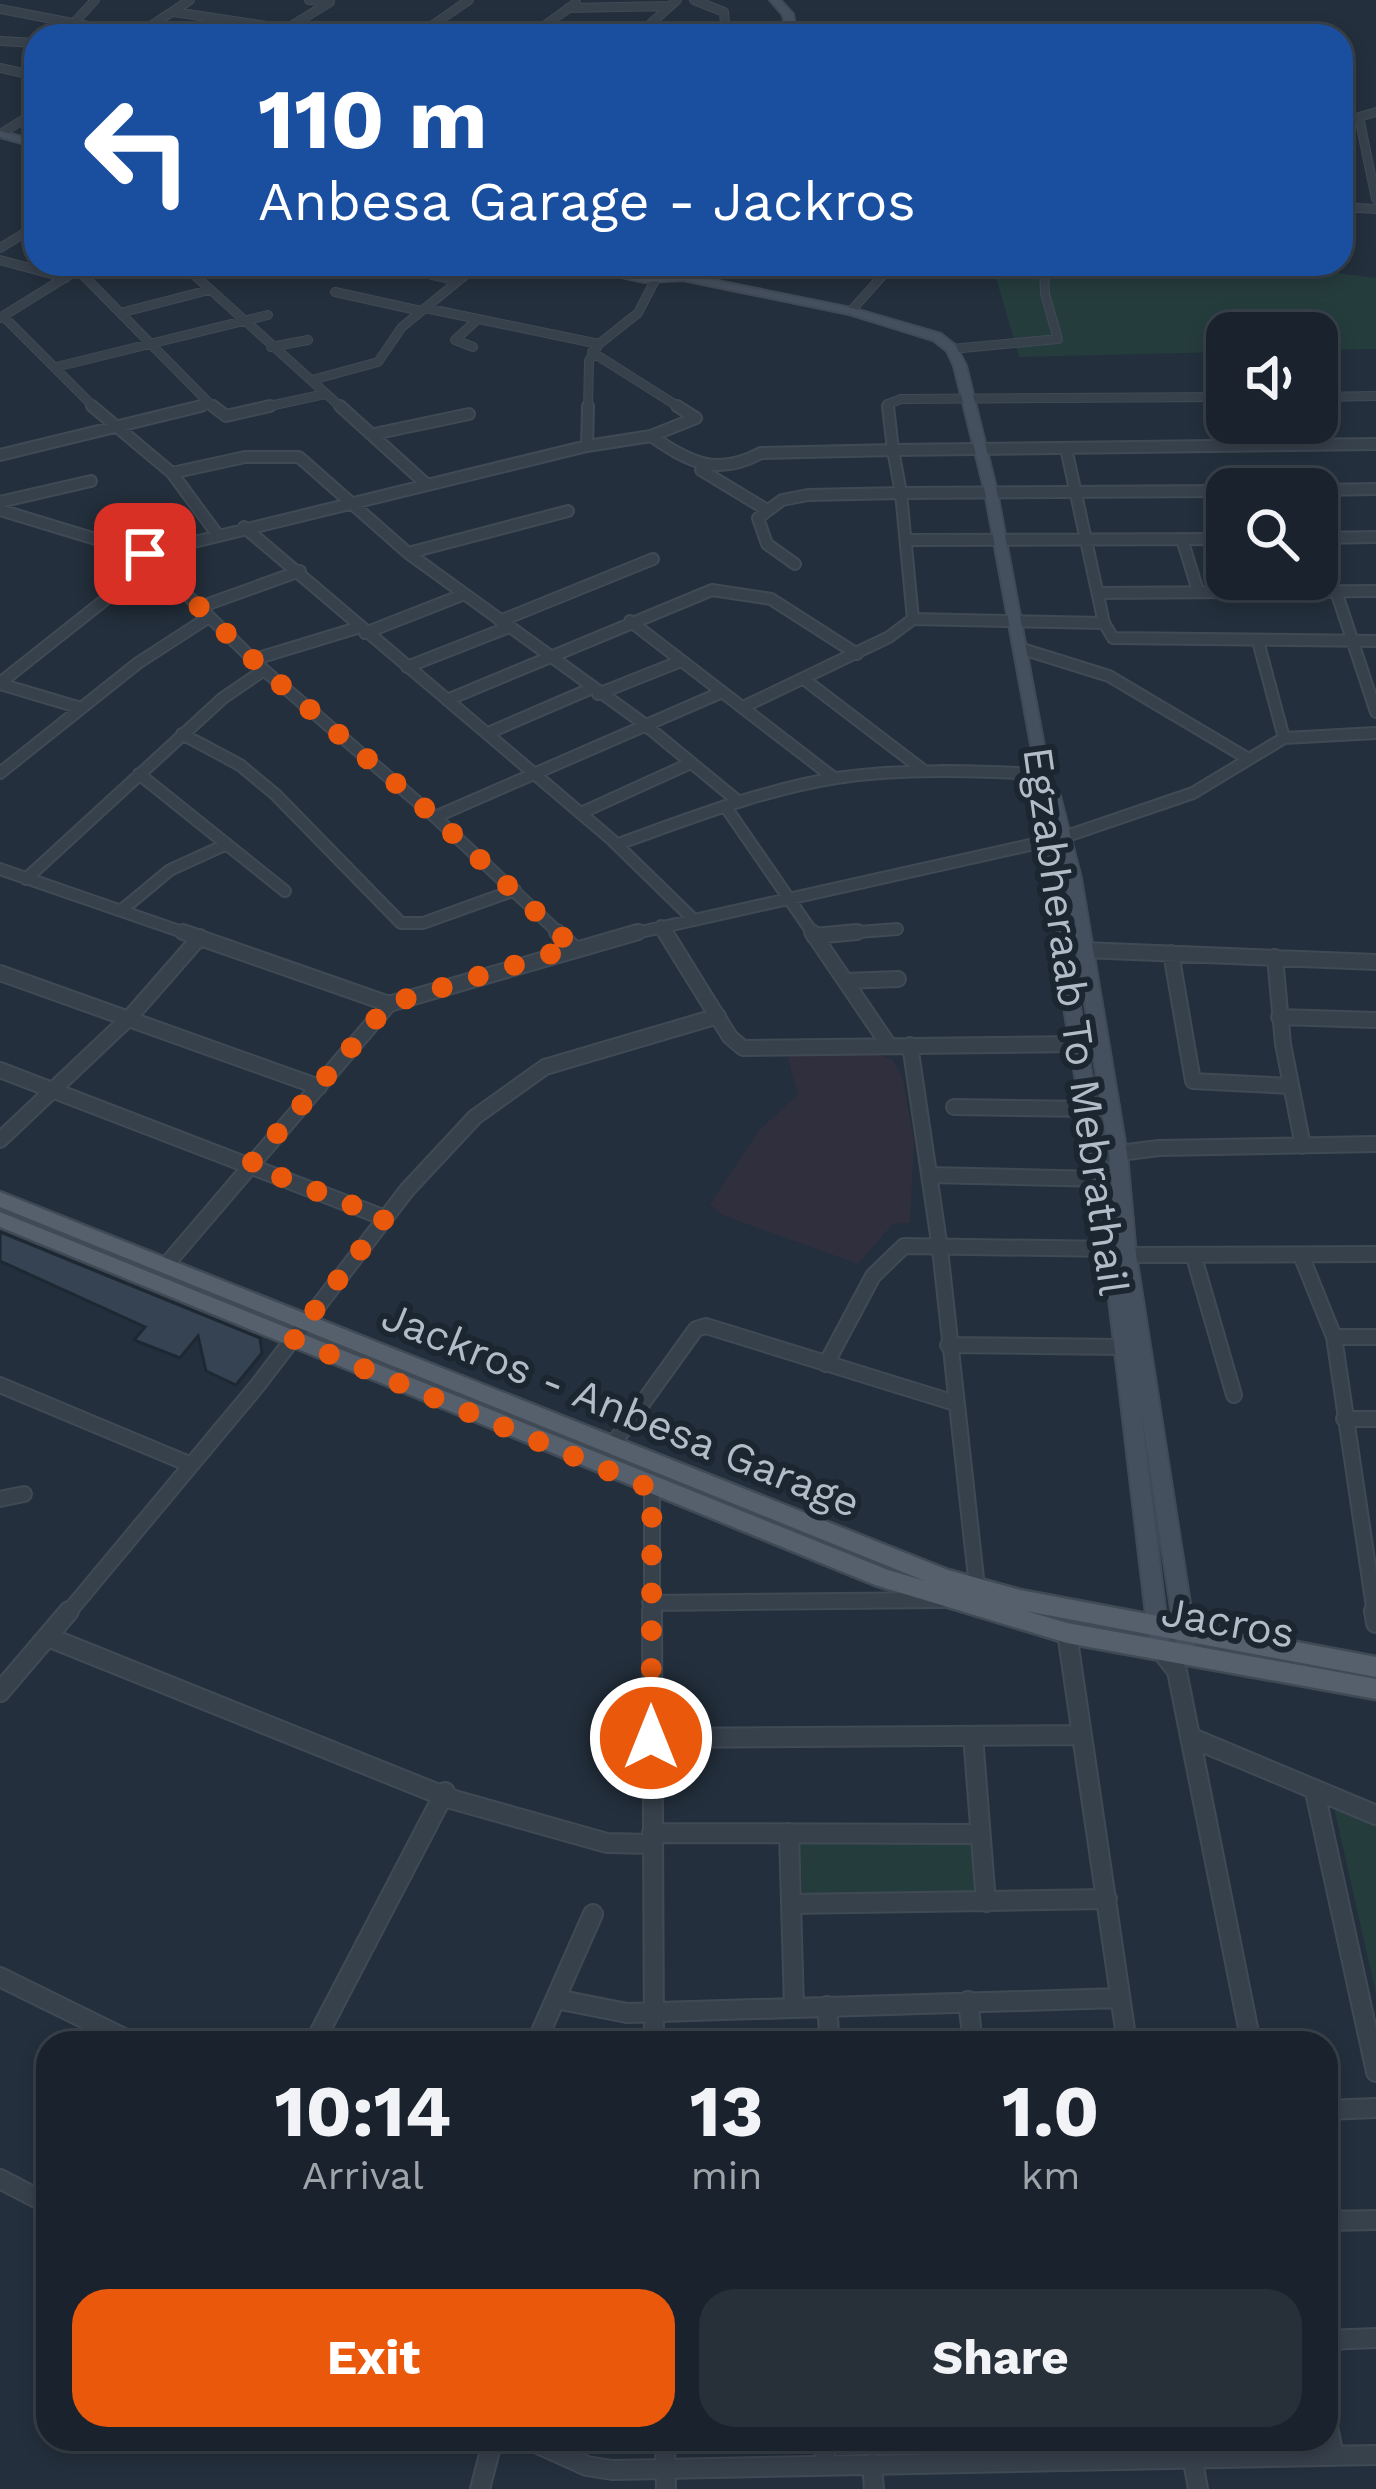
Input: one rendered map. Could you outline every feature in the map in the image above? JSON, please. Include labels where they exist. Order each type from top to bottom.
[{"type":"main road","points":[[633,276],[655,280],[669,276]]},
{"type":"main road","points":[[693,276],[851,311],[927,333],[952,349]]},
{"type":"main road","name":"Egzabheraab To Mebrathail","points":[[952,349],[970,399],[1043,780],[1053,796],[1054,840],[1095,1156],[1120,1252],[1122,1347],[1173,1646]]},
{"type":"main road","points":[[1054,840],[1084,950],[1118,1154],[1120,1252],[1173,1646]]},
{"type":"main road","name":"Jackros - Anbesa Garage","points":[[0,1199],[166,1265],[299,1330],[611,1447],[894,1561],[1173,1646]]},
{"type":"main road","points":[[0,1219],[299,1330]]},
{"type":"main road","name":"Jacros","points":[[299,1330],[652,1489],[948,1600],[1067,1633],[1376,1667]]},
{"type":"main road","name":"Jacros","points":[[1173,1646],[1376,1689]]},
{"type":"street","points":[[11,12],[20,0]]},
{"type":"street","points":[[74,23],[95,0]]},
{"type":"street","points":[[155,24],[190,0]]},
{"type":"street","points":[[309,0],[332,1]]},
{"type":"street","points":[[435,24],[469,0]]},
{"type":"street","points":[[546,24],[580,0]]},
{"type":"street","points":[[694,0],[724,12],[725,24]]},
{"type":"street","points":[[295,24],[332,1]]},
{"type":"street","points":[[568,8],[674,3]]},
{"type":"street","points":[[650,24],[674,3]]},
{"type":"street","points":[[0,9],[79,24]]},
{"type":"street","points":[[174,11],[237,24]]},
{"type":"street","points":[[0,68],[24,74]]},
{"type":"street","points":[[0,85],[20,73]]},
{"type":"street","points":[[1376,112],[1359,117],[1376,200]]},
{"type":"street","points":[[59,276],[66,278]]},
{"type":"street","points":[[69,276],[1,317],[113,426],[172,473],[217,534]]},
{"type":"street","points":[[91,276],[226,416],[325,394]]},
{"type":"street","points":[[194,276],[374,434],[384,452],[425,483]]},
{"type":"street","points":[[439,276],[457,280]]},
{"type":"street","points":[[312,380],[377,362],[389,340],[462,276]]},
{"type":"street","points":[[851,311],[882,276]]},
{"type":"street","points":[[952,349],[1058,339],[1045,293],[1046,276]]},
{"type":"street","points":[[587,446],[595,348],[638,313],[655,280]]},
{"type":"street","points":[[124,312],[209,290]]},
{"type":"street","points":[[145,554],[352,500],[587,446],[651,436],[696,418],[595,348],[478,319],[335,292]]},
{"type":"street","points":[[56,367],[268,315]]},
{"type":"street","points":[[473,347],[455,340],[478,319]]},
{"type":"street","points":[[271,347],[308,340]]},
{"type":"street","points":[[913,619],[888,404],[892,400],[1206,397]]},
{"type":"street","points":[[1338,397],[1376,397]]},
{"type":"street","points":[[0,455],[210,404]]},
{"type":"street","points":[[374,434],[469,414]]},
{"type":"street","points":[[651,436],[767,510]]},
{"type":"street","points":[[697,467],[742,463],[760,453],[1376,444]]},
{"type":"street","points":[[1066,448],[1104,623],[1113,638],[1131,642],[1376,641]]},
{"type":"street","points":[[172,473],[245,457],[299,457],[408,554],[644,723],[732,804],[888,1044]]},
{"type":"street","points":[[0,506],[91,481]]},
{"type":"street","points":[[1338,490],[1376,489]]},
{"type":"street","points":[[795,564],[767,544],[758,518],[782,500],[808,495],[1206,491]]},
{"type":"street","points":[[0,506],[145,554],[259,665],[435,817],[573,947]]},
{"type":"street","points":[[408,554],[568,512]]},
{"type":"street","points":[[244,527],[301,571],[361,630],[621,843],[691,916]]},
{"type":"street","points":[[1338,538],[1376,537]]},
{"type":"street","points":[[907,540],[1206,538]]},
{"type":"street","points":[[1182,539],[1198,591]]},
{"type":"street","points":[[407,667],[653,559]]},
{"type":"street","points":[[0,684],[93,608],[161,567]]},
{"type":"street","points":[[0,773],[205,612],[301,571]]},
{"type":"street","points":[[447,700],[630,621],[731,589],[769,598],[857,654]]},
{"type":"street","points":[[1099,593],[1206,591]]},
{"type":"street","points":[[1338,591],[1376,591]]},
{"type":"street","points":[[26,879],[259,665],[462,595]]},
{"type":"street","points":[[1338,597],[1376,712]]},
{"type":"street","points":[[743,707],[857,654],[913,619],[1104,623]]},
{"type":"street","points":[[630,621],[833,778]]},
{"type":"street","points":[[1258,641],[1284,738]]},
{"type":"street","points":[[1019,648],[1057,657],[1150,698],[1255,754]]},
{"type":"street","points":[[488,733],[681,662]]},
{"type":"street","points":[[805,680],[923,770]]},
{"type":"street","points":[[0,684],[81,708]]},
{"type":"street","points":[[435,817],[720,692]]},
{"type":"street","points":[[182,734],[240,765],[276,795],[401,923],[423,923],[515,890]]},
{"type":"street","points":[[166,1265],[389,1004],[691,916],[1054,840],[1193,793],[1284,738],[1376,734]]},
{"type":"street","points":[[584,812],[691,763]]},
{"type":"street","points":[[621,843],[732,804],[833,778],[923,770],[1043,780]]},
{"type":"street","points":[[140,774],[285,891]]},
{"type":"street","points":[[123,909],[140,890],[193,855],[227,844]]},
{"type":"street","points":[[0,869],[389,1004]]},
{"type":"street","points":[[661,926],[742,1048],[1081,1044]]},
{"type":"street","points":[[814,936],[897,929]]},
{"type":"street","points":[[0,1140],[130,1016],[200,938]]},
{"type":"street","points":[[1084,950],[1376,962]]},
{"type":"street","points":[[1171,953],[1186,1064],[1193,1081],[1290,1087]]},
{"type":"street","points":[[1275,957],[1279,1017],[1303,1146]]},
{"type":"street","points":[[0,973],[319,1087]]},
{"type":"street","points":[[845,981],[898,979]]},
{"type":"street","points":[[0,1693],[299,1330],[385,1218],[469,1126],[522,1078],[718,1016]]},
{"type":"street","points":[[1279,1017],[1376,1020]]},
{"type":"street","points":[[910,1045],[940,1249],[977,1587]]},
{"type":"street","points":[[0,1070],[385,1218]]},
{"type":"street","points":[[955,1107],[1091,1109]]},
{"type":"street","points":[[1095,1156],[1159,1148],[1376,1144]]},
{"type":"street","points":[[929,1175],[1102,1179]]},
{"type":"street","points":[[826,1364],[890,1255],[904,1246],[1194,1257],[1376,1254]]},
{"type":"street","points":[[1301,1255],[1334,1337],[1376,1623]]},
{"type":"street","points":[[1194,1257],[1234,1395]]},
{"type":"street","points":[[611,1447],[696,1329],[714,1327],[955,1403]]},
{"type":"street","points":[[1334,1337],[1376,1336]]},
{"type":"street","points":[[948,1345],[1122,1347]]},
{"type":"street","points":[[0,1385],[189,1464]]},
{"type":"street","points":[[1344,1420],[1376,1419]]},
{"type":"street","points":[[652,1489],[653,2031]]},
{"type":"street","points":[[0,1499],[24,1494]]},
{"type":"street","points":[[650,1603],[948,1600]]},
{"type":"street","points":[[1067,1633],[1125,2031]]},
{"type":"street","points":[[48,1637],[213,1707],[597,1844],[631,1849],[652,1838],[789,1833],[980,1834]]},
{"type":"street","name":"Egzabheraab To Mebrathail","points":[[1173,1646],[1249,2031]]},
{"type":"street","points":[[651,1738],[1080,1735]]},
{"type":"street","points":[[973,1736],[986,1902]]},
{"type":"street","points":[[1192,1738],[1376,1815]]},
{"type":"street","points":[[320,2031],[445,1792]]},
{"type":"street","points":[[1315,1792],[1376,2072]]},
{"type":"street","points":[[789,1833],[794,2007]]},
{"type":"street","points":[[790,1904],[1107,1899]]},
{"type":"street","points":[[541,2031],[593,1914]]},
{"type":"street","points":[[0,1977],[110,2031]]},
{"type":"street","points":[[556,1999],[614,2012],[652,2013],[1120,1998]]},
{"type":"street","points":[[968,2001],[972,2031]]},
{"type":"street","points":[[827,2006],[829,2031]]},
{"type":"street","points":[[1338,2110],[1376,2108]]},
{"type":"street","points":[[0,2180],[36,2198]]},
{"type":"street","points":[[1338,2221],[1376,2220]]},
{"type":"street","points":[[1338,2340],[1376,2338]]},
{"type":"street","points":[[480,2489],[490,2451]]},
{"type":"street","points":[[553,2451],[587,2466],[665,2478],[825,2464],[1168,2451]]},
{"type":"street","points":[[824,2451],[825,2464]]},
{"type":"street","points":[[1191,2451],[1198,2489]]},
{"type":"street","points":[[1215,2451],[1376,2456]]},
{"type":"street","points":[[1333,2451],[1334,2456]]},
{"type":"street","points":[[872,2464],[874,2489]]},
{"type":"shaded area","points":[[877,1054],[892,1059],[903,1079],[914,1141],[910,1223],[893,1224],[858,1264],[722,1215],[710,1204],[760,1129],[798,1095],[787,1056]]},
{"type":"green space","points":[[995,276],[1376,278],[1376,349],[1338,350],[1338,312],[1206,312],[1206,353],[1019,357]]},
{"type":"green space","points":[[1333,1803],[1376,1819],[1376,1994]]},
{"type":"green space","points":[[979,1828],[987,1893],[803,1898],[799,1833]]},
{"type":"building","points":[[0,1232],[260,1338],[262,1353],[236,1385],[206,1371],[198,1336],[180,1358],[134,1340],[145,1327],[0,1261]]},
{"type":"route","points":[[145,554],[264,670],[435,817],[573,947],[389,1004],[250,1165],[385,1218],[293,1339],[652,1489],[651,1738]]}]
